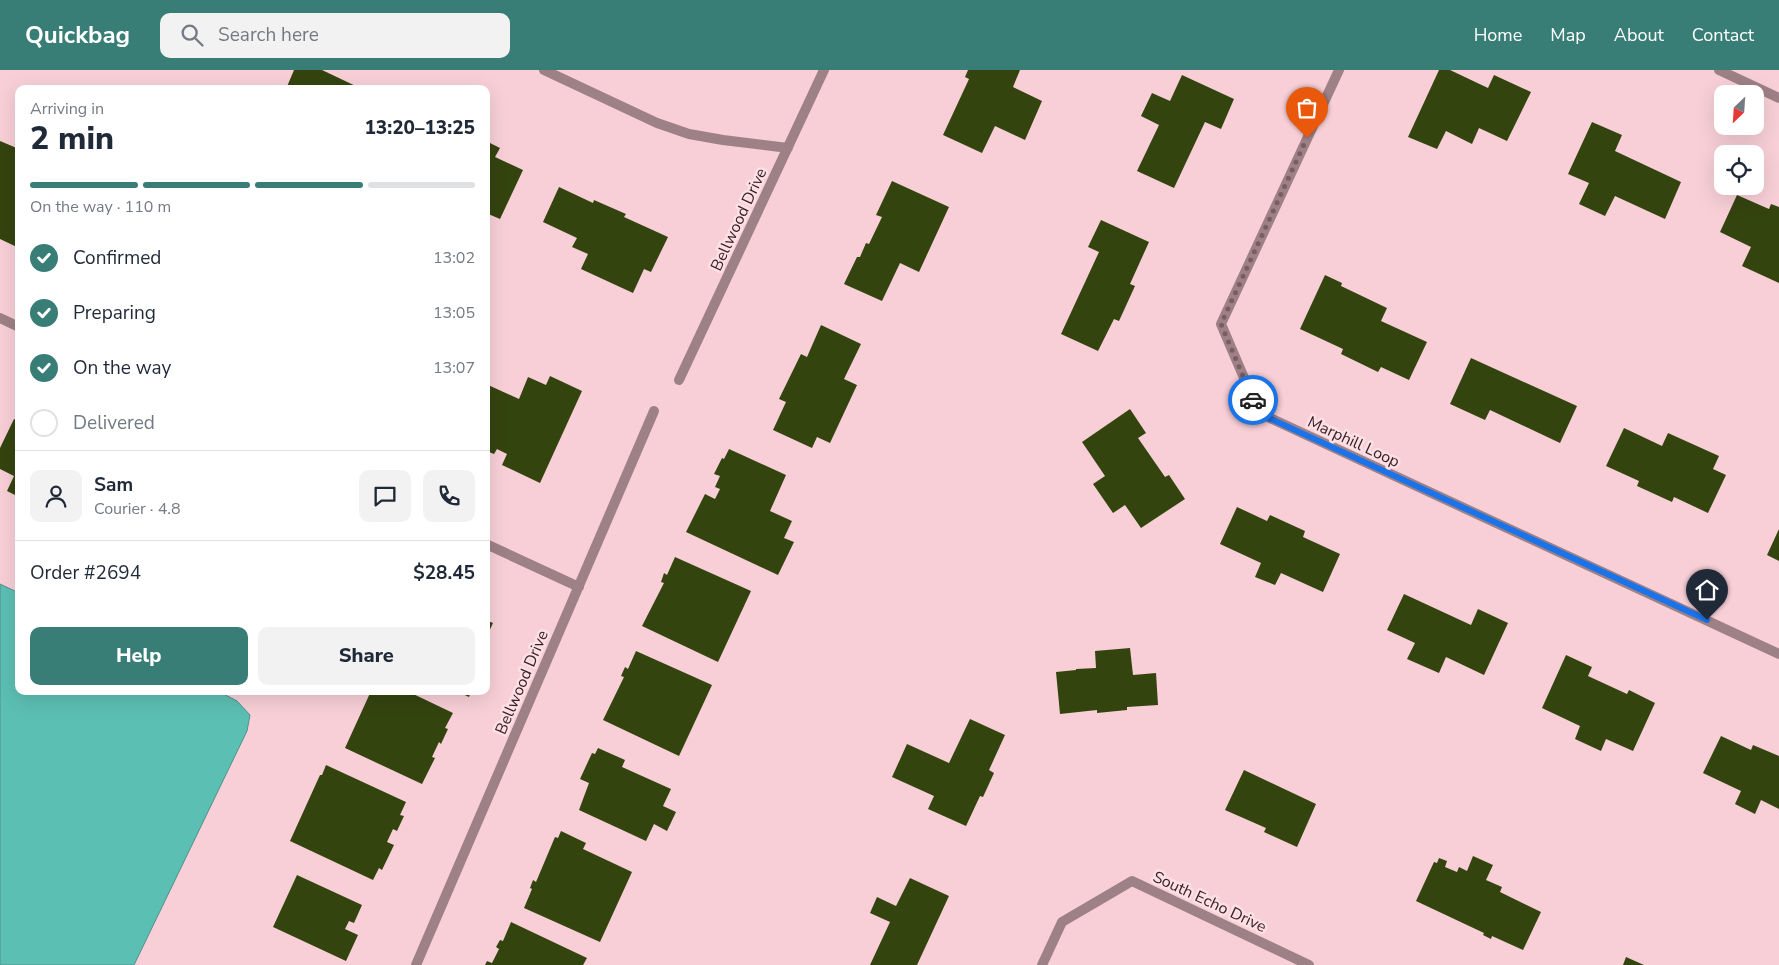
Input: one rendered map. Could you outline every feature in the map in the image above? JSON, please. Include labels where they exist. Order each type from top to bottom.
[{"type":"street","points":[[544,70],[657,123],[689,134],[788,148]]},
{"type":"street","name":"Bellwood Drive","points":[[679,380],[824,70]]},
{"type":"street","name":"Marphill Loop","points":[[1339,70],[1221,324],[1258,413],[1779,654]]},
{"type":"street","points":[[1719,70],[1779,98]]},
{"type":"street","points":[[0,318],[15,325]]},
{"type":"street","name":"Bellwood Drive","points":[[416,965],[654,411]]},
{"type":"street","points":[[490,546],[579,587]]},
{"type":"street","name":"South Echo Drive","points":[[1042,965],[1062,922],[1132,881],[1309,965]]},
{"type":"water","points":[[0,584],[15,591],[15,695],[226,695],[237,701],[250,715],[247,731],[134,965],[0,965]]},
{"type":"building","points":[[294,70],[322,70],[354,85],[288,85]]},
{"type":"building","points":[[968,70],[1020,70],[1013,87],[1042,101],[1025,140],[995,126],[982,153],[943,135],[969,79],[965,77]]},
{"type":"building","points":[[1439,70],[1450,70],[1488,88],[1494,75],[1531,92],[1507,141],[1479,128],[1472,144],[1446,131],[1437,149],[1408,137]]},
{"type":"building","points":[[1182,75],[1234,99],[1221,129],[1205,122],[1174,188],[1137,171],[1159,125],[1141,116],[1152,93],[1170,101]]},
{"type":"building","points":[[1592,122],[1622,135],[1615,151],[1681,182],[1665,219],[1615,196],[1605,216],[1579,204],[1589,183],[1568,174]]},
{"type":"building","points":[[0,141],[15,147],[15,246],[0,239]]},
{"type":"building","points":[[490,143],[500,148],[495,157],[523,170],[500,219],[490,215]]},
{"type":"building","points":[[892,181],[949,207],[919,272],[900,263],[882,301],[844,284],[857,257],[860,257],[866,243],[869,244],[882,217],[876,215]]},
{"type":"building","points":[[559,187],[593,203],[594,200],[626,214],[624,217],[668,237],[651,272],[644,269],[633,293],[581,269],[588,254],[572,247],[577,238],[543,222]]},
{"type":"building","points":[[1737,195],[1769,209],[1771,204],[1779,207],[1779,283],[1742,266],[1751,247],[1720,232]]},
{"type":"building","points":[[1101,220],[1149,242],[1130,284],[1135,286],[1119,321],[1114,319],[1098,351],[1061,334],[1099,252],[1088,247]]},
{"type":"building","points":[[1325,275],[1342,283],[1341,286],[1387,308],[1381,321],[1427,342],[1409,380],[1381,367],[1378,372],[1341,354],[1343,349],[1300,329]]},
{"type":"building","points":[[821,325],[861,344],[844,379],[857,385],[830,443],[817,437],[812,448],[773,430],[786,402],[779,399],[801,354],[807,357]]},
{"type":"building","points":[[1471,358],[1577,406],[1560,443],[1490,410],[1485,420],[1450,404]]},
{"type":"building","points":[[550,376],[582,391],[540,483],[502,465],[507,454],[497,449],[494,454],[490,452],[490,386],[519,399],[528,377],[546,385]]},
{"type":"building","points":[[1130,409],[1146,433],[1138,438],[1165,477],[1169,475],[1185,499],[1141,528],[1125,505],[1113,513],[1093,484],[1105,476],[1082,442]]},
{"type":"building","points":[[15,419],[15,495],[7,491],[14,476],[0,469],[0,448]]},
{"type":"building","points":[[1624,428],[1662,446],[1668,433],[1719,456],[1713,469],[1726,475],[1708,513],[1674,497],[1672,502],[1637,486],[1639,481],[1606,466]]},
{"type":"building","points":[[729,449],[786,475],[770,511],[792,521],[784,538],[794,542],[778,575],[686,532],[705,494],[715,499],[720,489],[715,487],[720,476],[714,474]]},
{"type":"building","points":[[1237,507],[1267,521],[1270,515],[1305,531],[1303,537],[1340,554],[1323,592],[1281,573],[1275,585],[1255,577],[1261,563],[1220,544]]},
{"type":"building","points":[[1779,529],[1779,561],[1767,555]]},
{"type":"building","points":[[675,557],[751,591],[718,662],[642,626],[664,583],[661,582],[664,573],[667,575]]},
{"type":"building","points":[[1404,594],[1471,625],[1478,609],[1508,623],[1484,675],[1446,657],[1439,673],[1407,659],[1415,643],[1387,630]]},
{"type":"building","points":[[1130,648],[1133,675],[1156,673],[1158,705],[1127,707],[1127,710],[1097,713],[1097,710],[1060,714],[1056,672],[1096,668],[1095,651]]},
{"type":"building","points":[[636,651],[712,685],[679,756],[603,720],[624,677],[621,676],[625,667],[628,669]]},
{"type":"building","points":[[1566,655],[1592,667],[1588,676],[1627,694],[1629,690],[1655,703],[1633,751],[1606,739],[1601,751],[1575,739],[1580,726],[1542,708]]},
{"type":"building","points":[[369,695],[415,695],[453,713],[445,728],[448,729],[441,744],[439,742],[432,757],[435,758],[422,784],[345,748]]},
{"type":"building","points":[[970,719],[1005,735],[989,770],[994,773],[983,797],[980,796],[966,826],[928,809],[934,796],[892,777],[907,744],[949,763]]},
{"type":"building","points":[[1721,736],[1751,750],[1753,745],[1779,756],[1779,809],[1761,800],[1755,814],[1735,804],[1741,791],[1703,773]]},
{"type":"building","points":[[598,748],[625,760],[622,767],[671,789],[663,806],[676,812],[667,831],[654,824],[646,841],[579,810],[589,783],[580,779],[592,753],[595,754]]},
{"type":"building","points":[[326,765],[406,802],[400,815],[404,816],[397,831],[393,829],[387,842],[394,845],[382,870],[379,868],[373,880],[290,841]]},
{"type":"building","points":[[1244,770],[1316,804],[1297,847],[1264,832],[1266,828],[1225,810]]},
{"type":"building","points":[[561,831],[586,843],[583,849],[632,872],[600,942],[524,908],[532,889],[530,888],[533,880],[536,882],[555,837],[558,838]]},
{"type":"building","points":[[1473,856],[1493,865],[1486,880],[1502,887],[1500,892],[1541,912],[1523,950],[1492,936],[1491,939],[1483,935],[1484,933],[1416,901],[1434,862],[1437,863],[1439,858],[1447,861],[1445,867],[1457,872],[1459,867],[1467,871]]},
{"type":"building","points":[[297,875],[362,905],[354,923],[349,921],[345,929],[358,935],[346,961],[273,927]]},
{"type":"building","points":[[910,878],[949,896],[917,965],[870,965],[890,922],[870,913],[877,897],[896,906]]},
{"type":"building","points":[[511,922],[587,958],[583,965],[485,965],[487,961],[492,963],[499,949],[496,947],[500,940],[503,941]]},
{"type":"building","points":[[1626,957],[1644,965],[1623,965]]},
{"type":"way so far","points":[[1253,400],[1221,324],[1307,138]]},
{"type":"route","points":[[1253,400],[1258,413],[1707,620]]}]
